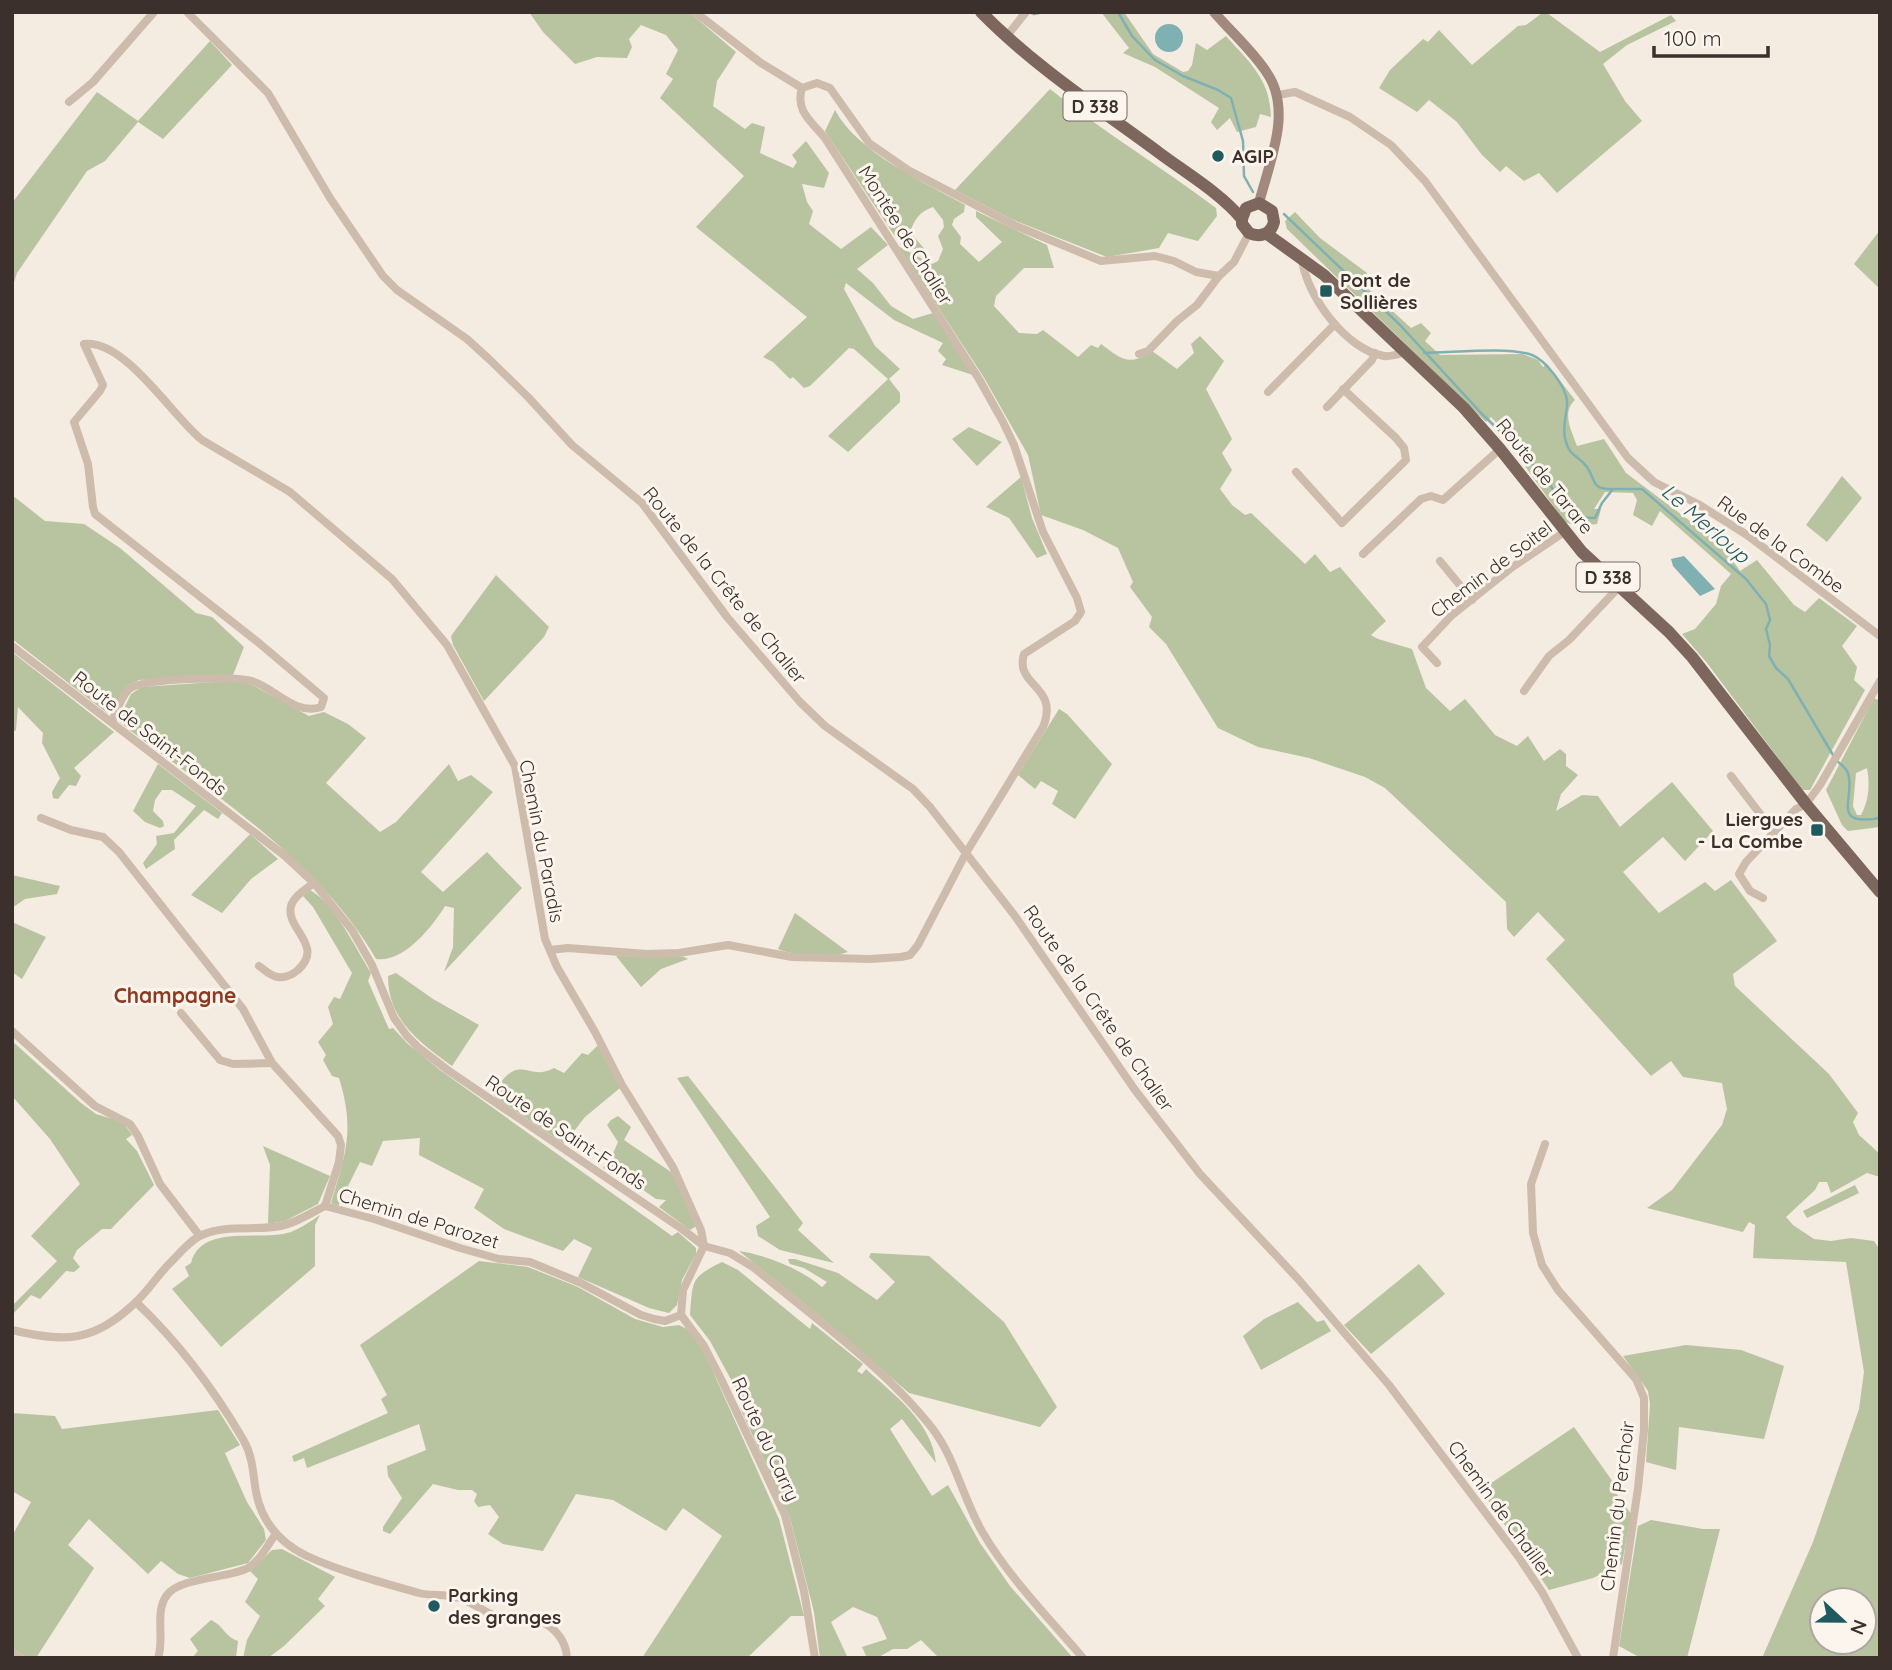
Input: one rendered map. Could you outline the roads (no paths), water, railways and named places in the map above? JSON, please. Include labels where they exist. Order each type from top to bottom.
[{"type":"main road","name":"D 338","points":[[981,12],[1006,37],[1059,80],[1215,193],[1250,209]]},
{"type":"main road","points":[[1250,209],[1272,211],[1274,216],[1270,230],[1260,236],[1249,233],[1242,224],[1250,209]]},
{"type":"main road","points":[[1270,230],[1324,275]]},
{"type":"main road","name":"Route de Tarare","points":[[1270,230],[1301,259],[1324,275],[1464,408],[1582,552],[1692,657],[1806,804],[1880,892]]},
{"type":"street","points":[[69,103],[93,82],[154,12]]},
{"type":"street","name":"Route de la Crête de Chalier","points":[[187,12],[268,93],[330,198],[383,276],[397,290],[467,339],[528,397],[572,445],[642,503],[727,617],[800,702],[825,726],[919,795],[1015,916],[1135,1090],[1200,1174],[1299,1280],[1389,1385]]},
{"type":"street","points":[[695,12],[761,63],[802,88]]},
{"type":"street","points":[[1214,12],[1268,74],[1278,95],[1280,116],[1250,209]]},
{"type":"street","points":[[1006,37],[1024,15]]},
{"type":"street","name":"Montée de Chalier","points":[[966,853],[1048,717],[1048,704],[1023,670],[1021,663],[1024,654],[1075,621],[1081,612],[1080,606],[1043,532],[1014,445],[1003,422],[979,379],[832,148],[800,106],[802,88],[817,83],[830,88],[869,143],[908,170],[1026,231],[1101,261],[1155,256],[1174,261],[1196,272],[1219,276]]},
{"type":"street","name":"Rue de la Combe","points":[[1278,95],[1295,92],[1350,117],[1391,145],[1412,165],[1628,458],[1654,482],[1698,504],[1746,534],[1880,636]]},
{"type":"street","points":[[1139,355],[1148,351],[1197,305],[1219,276],[1234,262],[1249,233]]},
{"type":"street","points":[[1301,259],[1311,293],[1348,336],[1375,353],[1387,357],[1406,352]]},
{"type":"street","points":[[1268,392],[1335,324]]},
{"type":"street","name":"Chemin du Paradis","points":[[111,722],[128,690],[136,685],[155,681],[240,678],[255,682],[306,709],[321,706],[324,698],[259,643],[95,514],[88,464],[74,428],[75,419],[103,384],[85,344],[93,343],[109,349],[138,370],[175,414],[202,440],[290,492],[393,579],[447,645],[515,766],[545,939],[557,967],[622,1085],[673,1167],[697,1217],[704,1246]]},
{"type":"street","points":[[1327,407],[1372,360],[1375,353]]},
{"type":"street","points":[[1296,472],[1342,523],[1406,460],[1404,448],[1396,438],[1343,389]]},
{"type":"street","points":[[1363,554],[1421,499],[1431,496],[1443,500],[1500,449]]},
{"type":"street","name":"Chemin de Soitel","points":[[1437,663],[1422,647],[1452,615],[1511,568],[1566,531]]},
{"type":"street","points":[[1440,561],[1472,600]]},
{"type":"street","points":[[1524,691],[1549,656],[1569,640],[1619,587]]},
{"type":"street","name":"Route de Saint-Fonds","points":[[12,646],[285,856],[314,883],[352,930],[372,965],[394,1018],[419,1048],[704,1246],[730,1253],[753,1267],[902,1395],[933,1429],[949,1456],[982,1532],[1000,1559],[1083,1658]]},
{"type":"street","points":[[1763,898],[1751,891],[1740,874],[1746,862],[1796,809],[1806,804],[1880,681]]},
{"type":"street","points":[[1731,776],[1774,832]]},
{"type":"street","points":[[41,818],[71,830],[103,837],[119,852],[243,1009],[272,1063],[331,1126],[341,1144],[339,1162],[325,1206]]},
{"type":"street","points":[[550,950],[568,948],[647,954],[679,953],[728,945],[792,957],[910,955],[918,945],[966,853]]},
{"type":"street","points":[[259,966],[279,977],[291,976],[303,965],[307,950],[304,939],[291,918],[290,909],[299,894],[314,883]]},
{"type":"street","points":[[181,1013],[220,1060],[233,1064],[272,1063]]},
{"type":"street","points":[[12,1031],[95,1106],[130,1124],[160,1184],[199,1236],[154,1279],[136,1302],[118,1317],[94,1331],[62,1339],[43,1338],[12,1330]]},
{"type":"street","name":"Chemin du Perchoir","points":[[1545,1144],[1531,1184],[1533,1233],[1542,1265],[1558,1290],[1636,1379],[1644,1398],[1644,1430],[1638,1488],[1613,1658]]},
{"type":"street","name":"Chemin de Parozet","points":[[199,1236],[216,1230],[283,1226],[325,1206],[499,1259],[530,1262],[581,1283],[641,1315],[654,1319],[665,1321],[681,1315]]},
{"type":"street","points":[[681,1315],[683,1290],[704,1246]]},
{"type":"street","points":[[136,1302],[156,1321],[198,1373],[246,1444],[261,1508],[275,1535],[309,1557],[421,1594],[455,1596],[475,1603],[503,1619],[538,1619],[564,1641],[567,1658]]},
{"type":"street","name":"Route du Carry","points":[[681,1315],[710,1357],[785,1515],[804,1591],[815,1658]]},
{"type":"street","name":"Chemin de Chailler","points":[[1389,1385],[1530,1574],[1578,1658]]},
{"type":"street","points":[[158,1658],[160,1621],[165,1596],[173,1589],[216,1575],[244,1570],[253,1564],[275,1535]]},
{"type":"street","points":[[12,1653],[20,1658]]},
{"type":"water","points":[[1169,24],[1179,28],[1183,38],[1179,48],[1169,52],[1159,48],[1155,38],[1159,28]]},
{"type":"water","points":[[1684,556],[1715,589],[1700,596],[1673,566],[1671,559]]},
{"type":"waterway","name":"Le Merloup","points":[[1029,12],[1044,12]]},
{"type":"waterway","name":"Le Merloup","points":[[1118,12],[1132,36],[1155,60],[1231,98],[1243,141],[1244,176],[1253,192]]},
{"type":"waterway","name":"Le Merloup","points":[[1284,214],[1400,325],[1482,414],[1523,453],[1549,483],[1564,508],[1574,517],[1595,518],[1613,489],[1642,489],[1746,579],[1766,604],[1770,620],[1766,629],[1770,645],[1769,656],[1776,668],[1788,679],[1833,755]]},
{"type":"waterway","points":[[1424,353],[1509,351],[1532,355],[1543,362],[1554,374],[1566,395],[1564,433],[1569,449],[1584,463],[1597,486],[1612,489]]},
{"type":"waterway","name":"Le Merloup","points":[[1837,761],[1848,773],[1850,814],[1864,820],[1880,818]]},
{"type":"place","name":"AGIP","points":[[1218,156]]},
{"type":"place","name":"Pont de Sollières","points":[[1326,291]]},
{"type":"place","name":"Liergues - La Combe","points":[[1817,830]]},
{"type":"place","name":"Parking des granges","points":[[434,1606]]},
{"type":"district","name":"Champagne","points":[[175,995]]}]
